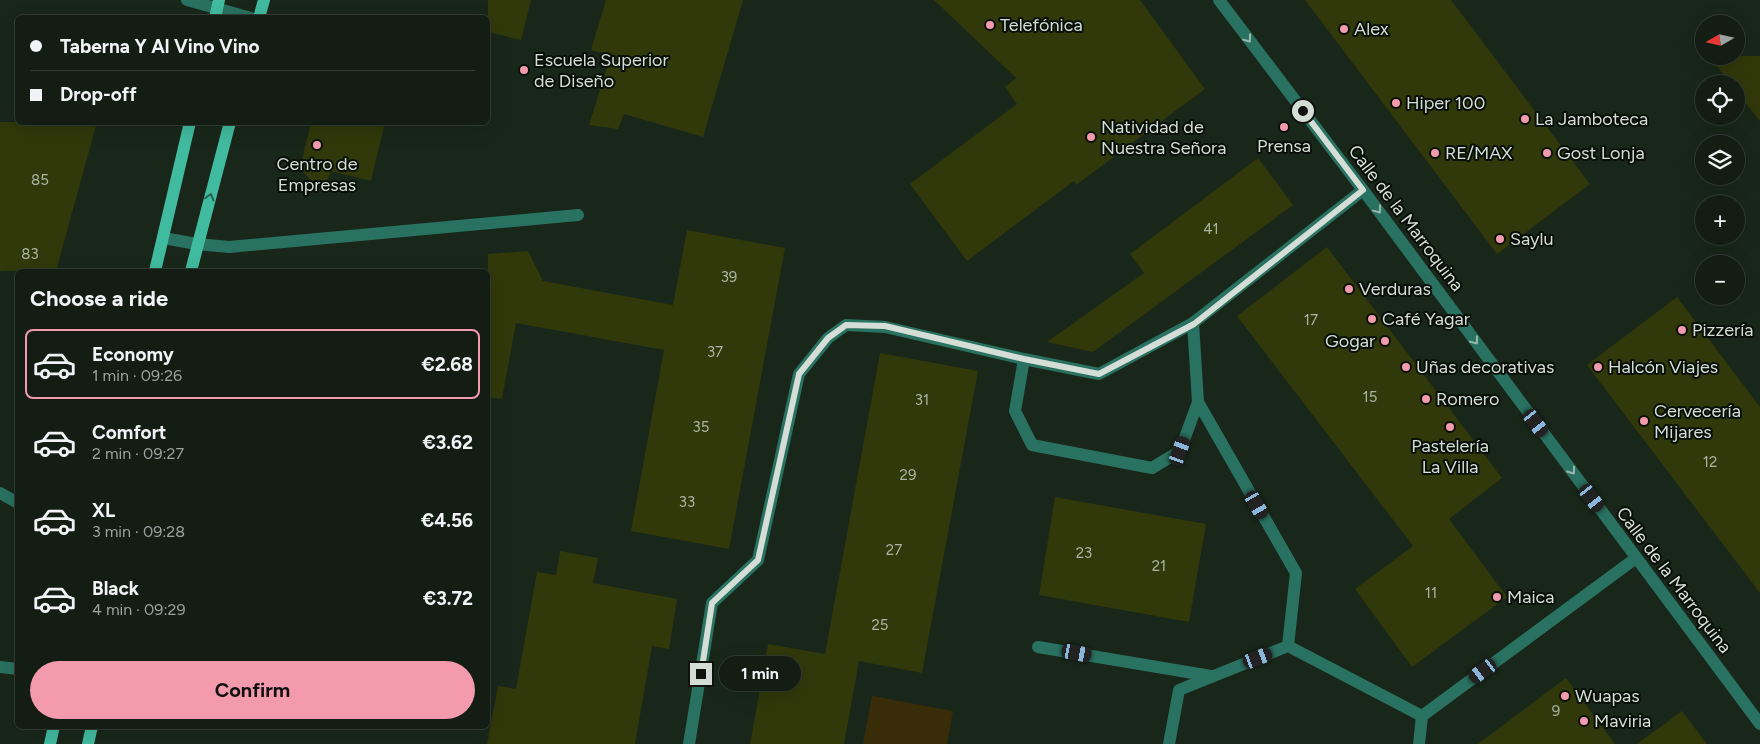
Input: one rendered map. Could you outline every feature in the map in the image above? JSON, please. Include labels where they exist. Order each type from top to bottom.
[{"type":"main road","points":[[260,15],[264,0]]},
{"type":"main road","points":[[155,269],[189,125]]},
{"type":"main road","points":[[191,269],[229,125]]},
{"type":"main road","points":[[50,744],[53,729]]},
{"type":"main road","points":[[88,744],[91,729]]},
{"type":"street","points":[[187,0],[241,15]]},
{"type":"street","name":"Calle de la Marroquina","points":[[1219,0],[1363,190],[1760,724]]},
{"type":"street","points":[[689,744],[712,603],[758,560],[799,374],[828,338],[846,325],[885,326],[1024,359],[1099,374],[1194,324],[1363,190]]},
{"type":"street","points":[[163,238],[228,248],[578,214]]},
{"type":"street","points":[[1024,359],[1015,411],[1032,445],[1152,468],[1180,451],[1198,402],[1194,324]]},
{"type":"street","points":[[1198,402],[1296,573],[1288,646]]},
{"type":"street","points":[[0,493],[15,501]]},
{"type":"street","points":[[1418,744],[1422,716],[1636,558]]},
{"type":"street","points":[[1169,744],[1179,690],[1288,646],[1422,716]]},
{"type":"street","points":[[1038,647],[1212,676]]},
{"type":"street","points":[[0,667],[15,669]]},
{"type":"shaded area","points":[[872,696],[953,711],[947,744],[863,744]]},
{"type":"building","points":[[488,0],[531,0],[521,40],[490,32],[490,15],[488,15]]},
{"type":"building","points":[[606,0],[743,0],[703,137],[624,114],[618,129],[589,125],[611,55],[591,50]]},
{"type":"building","points":[[934,0],[1140,0],[1205,89],[1076,185],[1074,181],[967,261],[910,184],[1017,104],[1005,87],[1016,78]]},
{"type":"building","points":[[1305,0],[1451,0],[1590,184],[1497,254]]},
{"type":"building","points":[[1745,56],[1760,56],[1760,121],[1745,102],[1745,75],[1724,75],[1716,65],[1745,65]]},
{"type":"building","points":[[0,122],[15,122],[15,125],[96,125],[57,269],[0,271]]},
{"type":"building","points":[[310,125],[384,125],[371,181],[331,171],[322,193],[300,168]]},
{"type":"building","points":[[1258,158],[1293,205],[1093,352],[1047,342],[1144,273],[1130,254]]},
{"type":"building","points":[[687,230],[785,248],[729,549],[631,531],[664,350],[516,323],[502,399],[490,397],[490,269],[488,269],[488,254],[528,251],[543,281],[673,305]]},
{"type":"building","points":[[1327,247],[1502,478],[1449,519],[1507,597],[1412,667],[1355,589],[1413,546],[1237,316]]},
{"type":"building","points":[[1677,297],[1760,407],[1760,593],[1587,365]]},
{"type":"building","points":[[880,353],[978,371],[922,673],[859,661],[844,744],[750,744],[768,644],[825,654]]},
{"type":"building","points":[[1055,497],[1206,524],[1189,622],[1039,595]]},
{"type":"building","points":[[560,551],[598,558],[593,583],[677,599],[669,649],[652,646],[635,744],[487,744],[498,686],[516,689],[537,572],[556,575]]},
{"type":"building","points":[[1566,678],[1615,744],[1478,744]]},
{"type":"building","points":[[1682,711],[1707,744],[1637,744]]},
{"type":"place","name":"Telefónica","points":[[990,25]]},
{"type":"place","name":"Alex","points":[[1344,29]]},
{"type":"place","name":"Escuela Superior de Diseño","points":[[524,70]]},
{"type":"place","name":"Hiper 100","points":[[1396,103]]},
{"type":"place","name":"La Jamboteca","points":[[1525,119]]},
{"type":"place","name":"Prensa","points":[[1284,127]]},
{"type":"place","name":"Natividad de Nuestra Señora","points":[[1091,137]]},
{"type":"place","name":"Centro de Empresas","points":[[317,145]]},
{"type":"place","name":"RE/MAX","points":[[1435,153]]},
{"type":"place","name":"Gost Lonja","points":[[1547,153]]},
{"type":"place","name":"Saylu","points":[[1500,239]]},
{"type":"place","name":"Verduras","points":[[1349,289]]},
{"type":"place","name":"Café Yagar","points":[[1372,319]]},
{"type":"place","name":"Pizzería","points":[[1682,330]]},
{"type":"place","name":"Gogar","points":[[1385,341]]},
{"type":"place","name":"Uñas decorativas","points":[[1406,367]]},
{"type":"place","name":"Halcón Viajes","points":[[1598,367]]},
{"type":"place","name":"Romero","points":[[1426,399]]},
{"type":"place","name":"Cervecería Mijares","points":[[1644,421]]},
{"type":"place","name":"Pastelería La Villa","points":[[1450,427]]},
{"type":"place","name":"Maica","points":[[1497,597]]},
{"type":"place","name":"Wuapas","points":[[1565,696]]},
{"type":"place","name":"Maviria","points":[[1584,721]]},
{"type":"route","points":[[701,674],[712,603],[758,560],[799,374],[828,338],[846,325],[885,326],[1024,359],[1099,374],[1194,324],[1363,190],[1303,111]]}]
